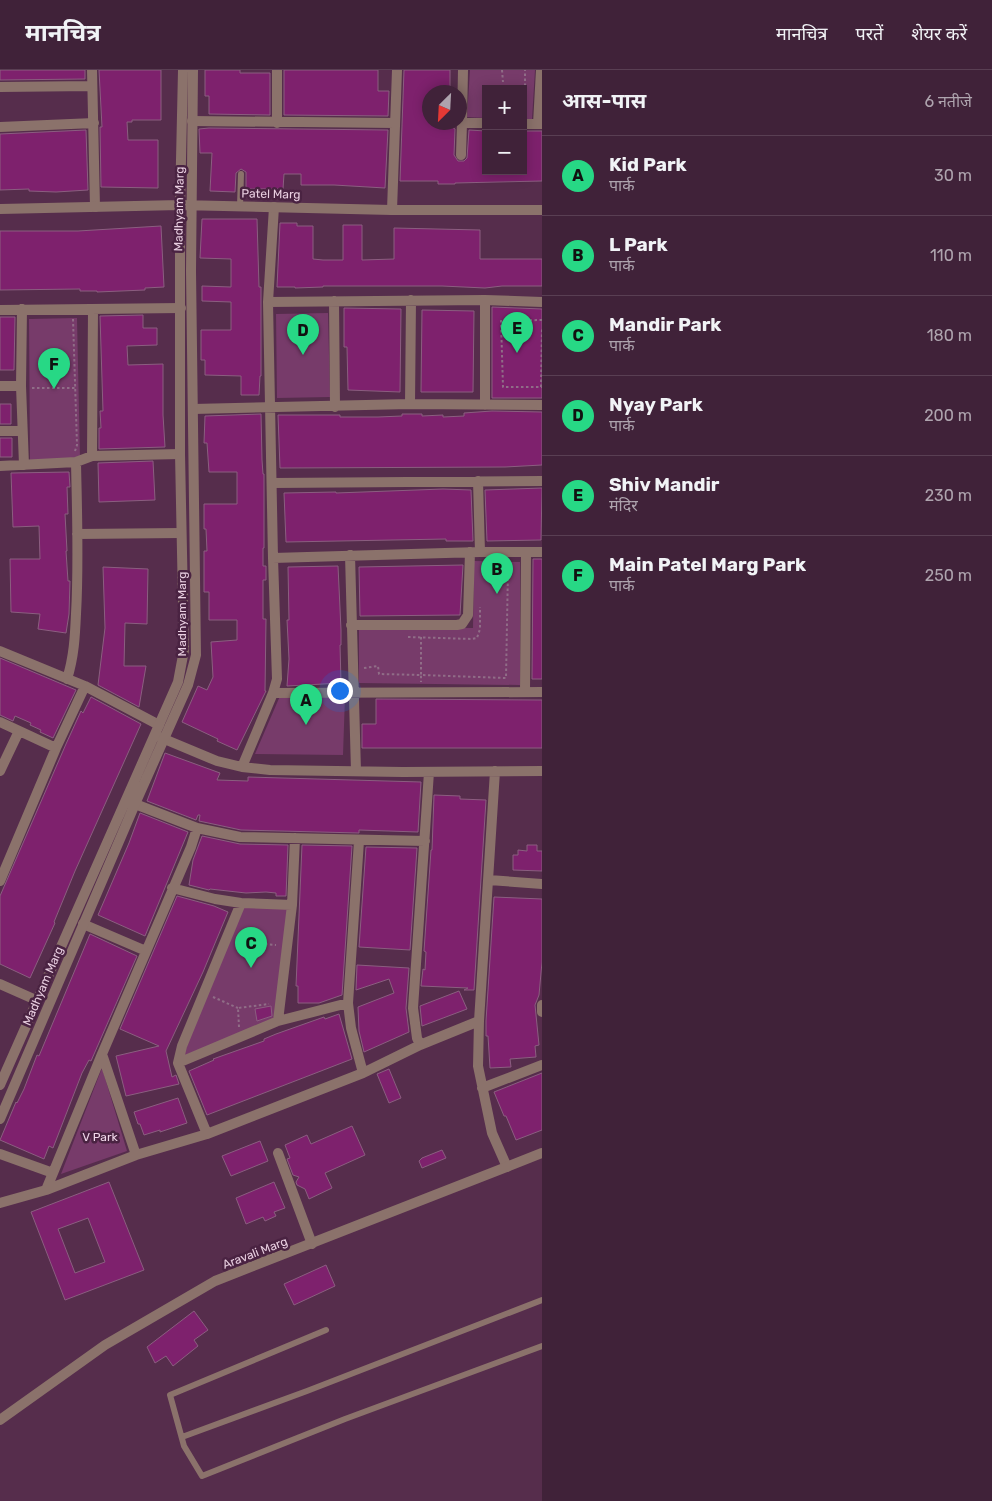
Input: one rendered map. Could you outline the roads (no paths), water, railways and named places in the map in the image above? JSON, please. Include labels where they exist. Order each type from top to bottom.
[{"type":"street","points":[[92,70],[95,207]]},
{"type":"street","name":"Madhyam Marg","points":[[0,1085],[178,682],[184,650],[180,454],[180,205],[183,70]]},
{"type":"street","name":"Madhyam Marg","points":[[0,1118],[188,685],[196,655],[191,271],[193,70]]},
{"type":"street","points":[[277,70],[277,123]]},
{"type":"street","points":[[392,210],[397,70]]},
{"type":"street","points":[[463,70],[463,85]]},
{"type":"street","points":[[527,124],[540,124],[541,70]]},
{"type":"street","points":[[0,87],[92,86]]},
{"type":"street","points":[[192,121],[395,123]]},
{"type":"street","points":[[0,127],[94,123]]},
{"type":"street","points":[[467,123],[482,123]]},
{"type":"street","points":[[461,155],[462,130]]},
{"type":"street","name":"Patel Marg","points":[[0,209],[193,205],[392,210],[542,210]]},
{"type":"street","points":[[242,767],[277,679],[268,302],[274,207]]},
{"type":"street","points":[[268,302],[411,300],[542,302]]},
{"type":"street","points":[[410,404],[411,300]]},
{"type":"street","points":[[485,300],[485,405]]},
{"type":"street","points":[[334,301],[335,407]]},
{"type":"street","points":[[0,310],[181,308]]},
{"type":"street","points":[[22,309],[27,387],[22,431],[24,465]]},
{"type":"street","points":[[92,456],[93,309]]},
{"type":"street","points":[[0,386],[27,387]]},
{"type":"street","points":[[193,409],[410,404],[542,405]]},
{"type":"street","points":[[0,431],[22,431]]},
{"type":"street","points":[[0,466],[24,465],[74,457],[180,454]]},
{"type":"street","points":[[67,679],[72,664],[78,584],[74,457]]},
{"type":"street","points":[[351,625],[456,626],[462,624],[468,615],[475,552],[478,481]]},
{"type":"street","points":[[272,483],[542,481]]},
{"type":"street","points":[[77,534],[182,533]]},
{"type":"street","points":[[525,692],[526,552]]},
{"type":"street","points":[[273,558],[542,552]]},
{"type":"street","points":[[350,555],[356,771]]},
{"type":"street","points":[[0,651],[85,686],[159,724]]},
{"type":"street","points":[[0,881],[56,748],[85,686]]},
{"type":"street","points":[[273,693],[542,692]]},
{"type":"street","points":[[0,722],[56,748]]},
{"type":"street","points":[[0,771],[19,731]]},
{"type":"street","points":[[155,735],[217,761],[242,767],[270,770],[542,771]]},
{"type":"street","points":[[495,771],[479,1021],[478,1066],[492,1133],[507,1167]]},
{"type":"street","points":[[420,1045],[417,1038],[414,1008],[429,772]]},
{"type":"street","points":[[135,804],[197,828],[240,837],[425,841]]},
{"type":"street","points":[[46,1190],[172,888],[191,847],[197,828]]},
{"type":"street","points":[[278,1020],[292,906],[295,838]]},
{"type":"street","points":[[360,841],[348,1002],[351,1028],[363,1073]]},
{"type":"street","points":[[489,880],[542,884]]},
{"type":"street","points":[[172,888],[215,900],[292,906]]},
{"type":"street","points":[[207,1134],[178,1063],[182,1046],[241,903]]},
{"type":"street","points":[[84,924],[146,951]]},
{"type":"street","points":[[0,984],[36,1000]]},
{"type":"street","points":[[178,1063],[278,1020],[348,1002]]},
{"type":"street","points":[[542,1005],[542,1012]]},
{"type":"street","points":[[0,1203],[46,1190],[136,1155],[207,1134],[363,1073],[420,1045],[479,1021]]},
{"type":"street","points":[[102,1054],[136,1155]]},
{"type":"street","points":[[482,1088],[542,1065]]},
{"type":"street","points":[[278,1153],[312,1244]]},
{"type":"street","points":[[0,1154],[52,1173]]},
{"type":"street","name":"Aravali Marg","points":[[0,1420],[105,1345],[215,1281],[542,1154]]},
{"type":"lane","points":[[240,206],[241,174]]},
{"type":"lane","points":[[182,1437],[316,1388],[542,1300]]},
{"type":"lane","points":[[326,1330],[170,1395],[184,1446],[202,1476],[345,1419],[542,1346]]},
{"type":"place","name":"Shiv Mandir","points":[[517,353]]},
{"type":"place","name":"Nyay Park","points":[[303,355]]},
{"type":"place","name":"Main Patel Marg Park","points":[[54,389]]},
{"type":"place","name":"L Park","points":[[497,594]]},
{"type":"place","name":"Kid Park","points":[[306,725]]},
{"type":"place","name":"Mandir Park","points":[[251,968]]},
{"type":"park label","name":"V Park","points":[[100,1137]]}]
